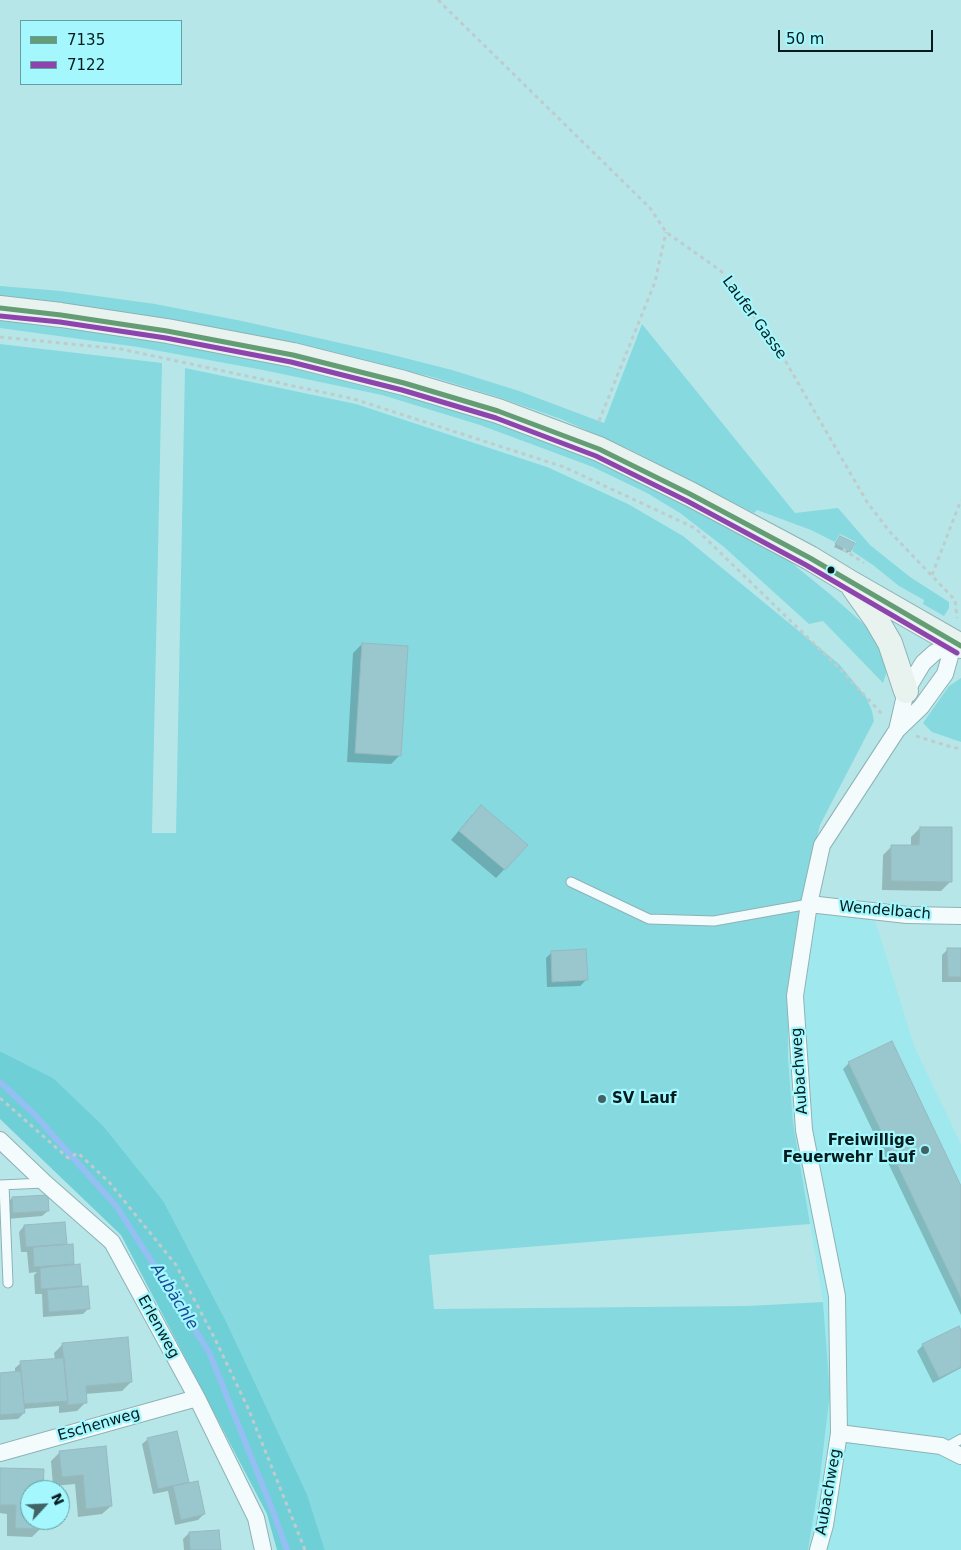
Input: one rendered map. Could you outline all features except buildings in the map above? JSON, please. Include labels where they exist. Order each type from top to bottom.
[{"type":"main road","points":[[0,308],[168,331],[293,355],[404,383],[498,411],[600,449],[732,515],[958,644]]},
{"type":"main road","points":[[850,583],[876,619],[890,643],[906,691]]},
{"type":"street","name":"Aubachweg","points":[[897,730],[906,691],[924,663],[934,653],[958,644]]},
{"type":"street","name":"Aubachweg","points":[[818,1550],[825,1525],[839,1433],[837,1296],[804,1130],[795,996],[809,904],[822,845],[897,730],[921,707],[945,674],[958,644]]},
{"type":"street","name":"Wendelbach","points":[[809,904],[907,915],[961,916]]},
{"type":"street","name":"Erlenweg","points":[[0,1140],[112,1242],[197,1398],[256,1518],[263,1550]]},
{"type":"street","name":"Eschenweg","points":[[0,1453],[197,1398]]},
{"type":"street","name":"Aubachweg","points":[[839,1433],[941,1446],[961,1456]]},
{"type":"lane","points":[[571,882],[649,919],[714,921],[809,904]]},
{"type":"lane","points":[[8,1283],[2,1185],[45,1183]]},
{"type":"lane","points":[[945,1448],[961,1440]]},
{"type":"path","name":"Laufer Gasse","points":[[438,0],[650,208],[666,232],[721,271],[779,350],[867,502],[890,532],[954,600],[958,614],[958,644]]},
{"type":"path","points":[[599,421],[655,282],[666,232]]},
{"type":"path","points":[[0,337],[120,349],[354,399],[564,467],[695,528],[840,669],[897,730],[961,749]]},
{"type":"path","points":[[932,575],[961,500]]},
{"type":"path","points":[[0,1098],[68,1158],[78,1153],[110,1182],[176,1265],[215,1339],[248,1408],[305,1550]]},
{"type":"shaded area","points":[[0,286],[61,291],[155,304],[242,321],[385,353],[452,370],[519,391],[604,423],[642,324],[795,513],[838,508],[870,545],[910,577],[949,602],[949,608],[944,616],[923,604],[924,600],[899,586],[852,551],[856,542],[840,534],[835,542],[811,530],[757,510],[754,513],[629,449],[561,419],[498,397],[429,376],[352,358],[0,298]]},
{"type":"shaded area","points":[[0,318],[72,327],[258,357],[400,391],[512,424],[626,471],[782,555],[831,595],[867,627],[879,644],[885,662],[886,674],[883,683],[823,621],[809,624],[724,547],[680,513],[647,493],[593,467],[480,425],[382,395],[263,370],[138,347],[0,328]]},
{"type":"shaded area","points":[[0,344],[162,363],[152,833],[176,833],[185,368],[356,404],[547,467],[628,504],[683,536],[839,664],[866,697],[874,721],[820,825],[802,902],[788,987],[788,1058],[793,1123],[810,1224],[429,1255],[434,1309],[747,1306],[823,1302],[830,1393],[820,1477],[808,1550],[325,1550],[307,1494],[226,1321],[164,1202],[53,1078],[0,1051]]},
{"type":"shaded area","points":[[961,678],[961,742],[932,732],[923,723],[949,686]]},
{"type":"shaded area","points":[[802,902],[874,917],[915,1048],[961,1144],[961,1550],[808,1550],[820,1477],[830,1393],[823,1302],[793,1123],[788,1058],[788,987]]},
{"type":"shaded area","points":[[0,1051],[53,1078],[103,1126],[164,1202],[226,1321],[307,1494],[325,1550],[277,1550],[267,1514],[121,1235],[0,1119]]},
{"type":"waterway","name":"Aubächle","points":[[0,1082],[34,1114],[117,1207],[209,1352],[287,1550]]},
{"type":"transit line","name":"7135","points":[[0,308],[167,331],[293,355],[404,383],[498,411],[599,449],[690,494],[810,558],[961,646]]},
{"type":"transit line","name":"7122","points":[[0,316],[60,322],[166,338],[291,362],[402,390],[496,418],[596,456],[687,501],[806,565],[957,653]]},
{"type":"place","name":"SV Lauf","points":[[602,1099]]},
{"type":"place","name":"Freiwillige Feuerwehr Lauf","points":[[925,1150]]}]
